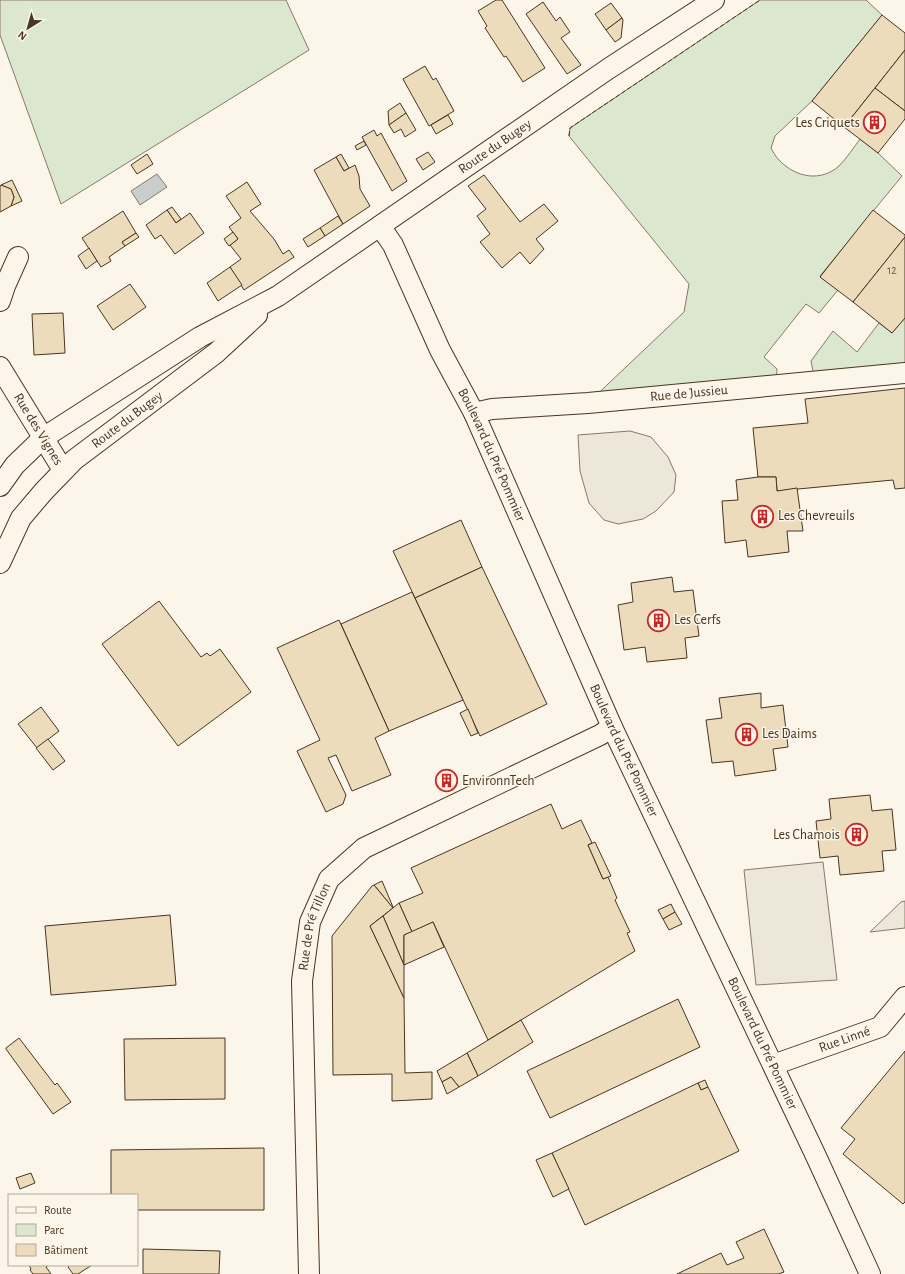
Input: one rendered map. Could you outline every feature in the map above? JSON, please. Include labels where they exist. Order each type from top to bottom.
[{"type":"street","name":"Route du Bugey","points":[[0,486],[15,465],[43,438],[200,337],[278,296],[608,69],[714,0]]},
{"type":"street","name":"Boulevard du Pré Pommier","points":[[380,226],[393,244],[440,350],[474,413],[612,727],[773,1065],[870,1274]]},
{"type":"street","points":[[2,290],[18,257]]},
{"type":"street","name":"Route du Bugey","points":[[0,563],[21,518],[44,491],[74,460],[216,353],[278,296]]},
{"type":"street","name":"Rue des Vignes","points":[[0,367],[64,470]]},
{"type":"street","name":"Rue de Jussieu","points":[[474,413],[492,409],[594,403],[905,374]]},
{"type":"street","name":"Rue de Pré Tillon","points":[[309,1274],[302,981],[310,922],[329,879],[364,848],[600,735],[612,727]]},
{"type":"street","name":"Rue Linné","points":[[773,1065],[880,1027],[905,998]]},
{"type":"green space","points":[[0,0],[286,0],[309,50],[61,204],[0,35]]},
{"type":"green space","points":[[760,0],[866,0],[882,15],[812,101],[775,136],[771,148],[777,157],[793,171],[809,176],[817,176],[832,171],[839,166],[860,139],[878,153],[902,176],[820,276],[838,290],[819,313],[806,304],[764,357],[777,369],[776,386],[588,403],[684,312],[689,284],[569,136],[570,128]]},
{"type":"green space","points":[[905,318],[905,373],[815,382],[811,361],[833,331],[857,352],[879,323],[892,333]]},
{"type":"shaded area","points":[[157,174],[167,187],[140,205],[131,191]]},
{"type":"shaded area","points":[[630,431],[651,437],[668,457],[676,475],[674,492],[656,511],[643,519],[618,524],[604,520],[589,503],[580,471],[578,435]]},
{"type":"shaded area","points":[[823,862],[837,980],[756,985],[744,870]]},
{"type":"shaded area","points":[[905,901],[905,928],[870,932],[901,902]]},
{"type":"building","points":[[496,0],[502,0],[545,68],[523,82],[485,28],[487,26],[478,11]]},
{"type":"building","points":[[543,2],[556,21],[560,17],[570,32],[561,38],[581,65],[567,74],[526,14]]},
{"type":"building","points":[[611,3],[622,18],[606,30],[595,14]]},
{"type":"building","points":[[882,15],[905,33],[905,50],[844,127],[812,101]]},
{"type":"building","points":[[622,18],[621,38],[615,42],[606,30]]},
{"type":"building","points":[[905,50],[905,111],[875,88]]},
{"type":"building","points":[[425,66],[433,80],[436,78],[454,111],[429,126],[403,79]]},
{"type":"building","name":"Les Criquets","points":[[875,88],[905,111],[905,119],[878,153],[844,127]]},
{"type":"building","points":[[400,103],[406,113],[389,125],[388,111]]},
{"type":"building","points":[[406,113],[416,130],[405,137],[401,129],[394,133],[389,125]]},
{"type":"building","points":[[448,115],[453,124],[436,134],[431,125]]},
{"type":"building","points":[[374,130],[377,136],[381,133],[407,181],[392,191],[362,137]]},
{"type":"building","points":[[364,141],[366,145],[357,150],[355,146]]},
{"type":"building","points":[[428,152],[435,162],[423,170],[416,159]]},
{"type":"building","points":[[147,154],[153,164],[137,174],[131,165]]},
{"type":"building","points":[[341,154],[349,168],[344,171],[336,157]]},
{"type":"building","points":[[336,157],[344,171],[355,165],[359,176],[360,189],[370,206],[343,224],[314,170]]},
{"type":"building","points":[[484,175],[520,222],[544,204],[558,221],[536,239],[544,249],[530,264],[520,252],[502,268],[480,242],[490,234],[477,216],[486,209],[468,186]]},
{"type":"building","points":[[12,180],[22,201],[11,206],[14,197],[11,189],[1,185]]},
{"type":"building","points":[[247,182],[261,204],[250,211],[274,239],[283,254],[289,250],[294,257],[244,290],[230,267],[241,259],[230,245],[238,239],[229,227],[241,218],[226,196]]},
{"type":"building","points":[[1,185],[11,189],[14,197],[11,206],[0,212],[0,186]]},
{"type":"building","points":[[172,207],[181,219],[176,223],[167,210]]},
{"type":"building","points":[[167,210],[176,223],[190,213],[204,233],[175,254],[161,235],[155,239],[146,225]]},
{"type":"building","points":[[873,210],[905,235],[905,237],[853,302],[820,277]]},
{"type":"building","points":[[123,211],[136,233],[122,242],[125,246],[109,257],[111,261],[101,267],[82,238]]},
{"type":"building","points":[[338,216],[343,224],[325,236],[320,228]]},
{"type":"building","points":[[320,228],[325,236],[308,247],[303,239]]},
{"type":"building","points":[[233,232],[238,239],[229,246],[224,239]]},
{"type":"building","points":[[136,233],[139,237],[125,246],[122,242]]},
{"type":"building","points":[[905,237],[905,318],[892,333],[853,302]]},
{"type":"building","points":[[89,248],[97,261],[86,269],[78,256]]},
{"type":"building","points":[[230,267],[242,285],[218,301],[207,283]]},
{"type":"building","points":[[130,284],[146,307],[113,330],[97,306]]},
{"type":"building","points":[[63,313],[65,353],[34,355],[32,314]]},
{"type":"building","points":[[905,388],[905,488],[895,489],[893,480],[777,491],[776,477],[758,477],[753,428],[808,423],[805,399]]},
{"type":"building","name":"Les Chevreuils","points":[[758,477],[776,477],[777,491],[797,488],[803,531],[787,531],[789,552],[748,557],[746,540],[725,543],[722,501],[738,500],[736,480]]},
{"type":"building","points":[[461,520],[482,567],[415,598],[393,551]]},
{"type":"building","points":[[482,567],[547,704],[480,736],[415,598]]},
{"type":"building","name":"Les Cerfs","points":[[672,577],[674,592],[693,590],[699,636],[685,638],[687,658],[647,662],[645,647],[624,650],[618,605],[633,602],[631,583]]},
{"type":"building","points":[[412,592],[463,700],[389,731],[341,624]]},
{"type":"building","points":[[159,601],[201,657],[207,653],[210,656],[220,649],[251,692],[178,746],[102,644]]},
{"type":"building","points":[[339,620],[389,731],[375,738],[391,775],[352,791],[336,755],[328,758],[346,795],[343,804],[326,812],[297,751],[320,740],[277,648]]},
{"type":"building","name":"Les Daims","points":[[761,693],[761,708],[783,705],[788,747],[773,749],[776,770],[735,776],[733,761],[712,763],[706,720],[722,718],[719,698]]},
{"type":"building","points":[[41,707],[59,731],[37,748],[18,724]]},
{"type":"building","points":[[468,709],[478,733],[471,736],[460,713]]},
{"type":"building","points":[[48,739],[65,761],[53,770],[36,748]]},
{"type":"building","name":"EnvironnTech","points":[[450,775],[454,781],[441,787],[438,781]]},
{"type":"building","name":"Les Chamois","points":[[870,795],[872,811],[892,809],[896,850],[882,851],[884,871],[840,875],[838,856],[820,858],[816,821],[831,819],[829,799]]},
{"type":"building","points":[[551,804],[562,829],[581,820],[592,843],[588,845],[603,879],[608,877],[617,898],[615,900],[630,932],[627,933],[635,951],[488,1040],[433,922],[412,932],[399,903],[423,893],[411,868]]},
{"type":"building","points":[[595,842],[611,876],[603,879],[588,845]]},
{"type":"building","points":[[382,881],[393,907],[393,908],[374,885]]},
{"type":"building","points":[[374,885],[393,908],[370,926],[404,998],[405,1073],[432,1072],[432,1099],[392,1101],[392,1074],[333,1075],[332,936]]},
{"type":"building","points":[[399,903],[412,932],[404,935],[404,965],[383,916]]},
{"type":"building","points":[[671,904],[675,912],[663,919],[658,910]]},
{"type":"building","points":[[675,912],[682,924],[669,930],[663,919]]},
{"type":"building","points":[[170,915],[176,985],[51,995],[45,926]]},
{"type":"building","points":[[383,916],[404,965],[404,998],[370,926]]},
{"type":"building","points":[[433,922],[444,947],[404,965],[404,935]]},
{"type":"building","points":[[678,999],[700,1047],[550,1118],[527,1071]]},
{"type":"building","points":[[521,1020],[533,1042],[478,1076],[467,1053]]},
{"type":"building","points":[[19,1038],[55,1085],[57,1083],[71,1102],[53,1114],[6,1049]]},
{"type":"building","points":[[225,1038],[225,1099],[125,1100],[124,1039]]},
{"type":"building","points":[[905,1051],[905,1202],[903,1204],[843,1154],[855,1139],[841,1128]]},
{"type":"building","points":[[467,1053],[478,1076],[459,1087],[451,1077],[442,1082],[437,1071]]},
{"type":"building","points":[[451,1077],[459,1087],[447,1094],[442,1082]]},
{"type":"building","points":[[705,1080],[708,1087],[701,1090],[698,1083]]},
{"type":"building","points":[[698,1083],[701,1090],[708,1087],[739,1151],[585,1225],[552,1153]]},
{"type":"building","points":[[264,1148],[264,1210],[138,1210],[138,1194],[111,1194],[111,1150]]},
{"type":"building","points":[[552,1153],[569,1189],[553,1197],[536,1160]]},
{"type":"building","points":[[31,1173],[35,1183],[20,1189],[16,1178]]},
{"type":"building","points":[[764,1229],[784,1272],[778,1274],[677,1274],[721,1253],[727,1265],[744,1258],[736,1242]]},
{"type":"building","points":[[143,1249],[220,1251],[219,1274],[143,1274]]},
{"type":"building","points":[[30,1266],[48,1266],[46,1267],[51,1274],[33,1274],[30,1270]]},
{"type":"building","points":[[90,1266],[78,1274],[73,1274],[68,1267]]},
{"type":"fence","points":[[569,136],[570,128],[760,0]]},
{"type":"place","name":"Les Criquets","points":[[875,123]]},
{"type":"place","name":"Les Chevreuils","points":[[762,516]]},
{"type":"place","name":"Les Cerfs","points":[[659,620]]},
{"type":"place","name":"Les Daims","points":[[747,734]]},
{"type":"place","name":"EnvironnTech","points":[[446,781]]},
{"type":"place","name":"Les Chamois","points":[[856,835]]}]
